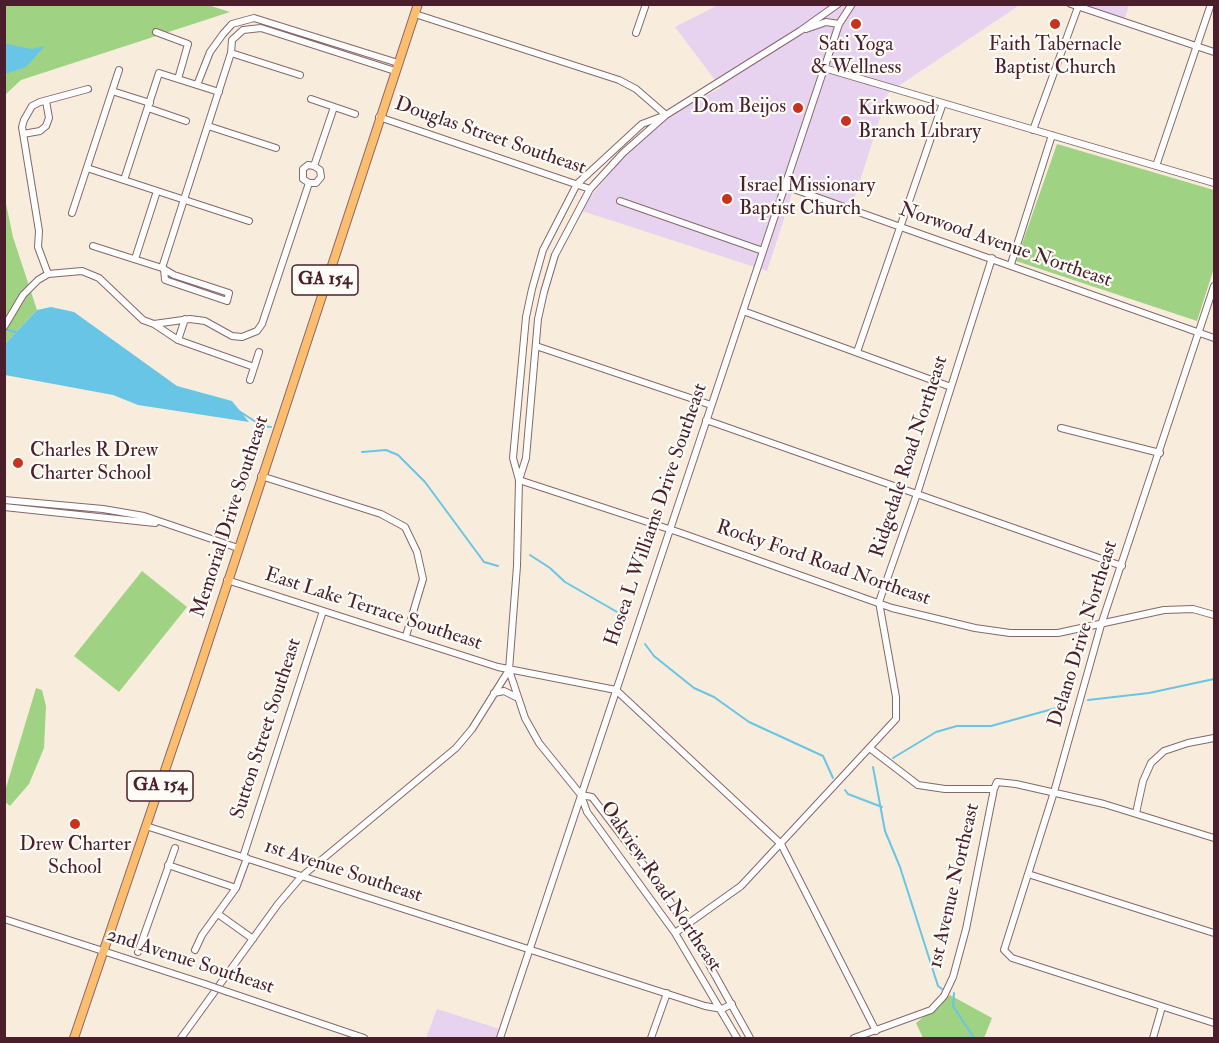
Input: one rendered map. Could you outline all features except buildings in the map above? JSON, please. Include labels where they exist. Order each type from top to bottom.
[{"type":"main road","name":"Memorial Drive Southeast","points":[[74,1038],[418,4]]},
{"type":"street","points":[[636,33],[646,4]]},
{"type":"street","points":[[581,795],[539,743],[516,696],[509,670],[517,566],[519,480],[526,458],[536,346],[544,292],[555,255],[590,189],[622,153],[666,115],[800,31],[838,4]]},
{"type":"street","name":"Hosea L Williams Drive Southeast","points":[[500,1038],[824,68],[839,24],[852,4]]},
{"type":"street","points":[[1156,166],[1211,4]]},
{"type":"street","points":[[1033,130],[1074,6],[1215,52]]},
{"type":"street","points":[[415,14],[619,80],[636,89],[666,115]]},
{"type":"street","points":[[197,85],[210,52],[223,34],[232,24],[254,18],[397,67]]},
{"type":"street","points":[[800,31],[826,21],[839,24]]},
{"type":"street","points":[[163,268],[231,53],[232,40],[243,30],[261,28],[397,67]]},
{"type":"street","points":[[156,32],[188,44],[178,79]]},
{"type":"street","points":[[223,34],[232,40]]},
{"type":"street","points":[[231,53],[300,75]]},
{"type":"street","points":[[824,68],[1215,183]]},
{"type":"street","points":[[72,213],[119,70]]},
{"type":"street","points":[[124,180],[159,73],[219,92]]},
{"type":"street","points":[[48,274],[38,247],[39,231],[22,127],[27,112],[32,106],[88,89]]},
{"type":"street","points":[[112,91],[186,121]]},
{"type":"street","points":[[311,99],[355,114]]},
{"type":"street","points":[[23,134],[40,131],[46,126],[49,118],[46,101]]},
{"type":"street","points":[[857,352],[943,103]]},
{"type":"street","points":[[314,166],[334,107]]},
{"type":"street","points":[[519,480],[513,458],[528,307],[543,250],[576,184],[642,124],[666,115]]},
{"type":"street","name":"Douglas Street Southeast","points":[[380,117],[590,189]]},
{"type":"street","points":[[208,126],[276,148]]},
{"type":"street","points":[[1011,264],[1052,135]]},
{"type":"street","points":[[308,165],[320,170],[321,177],[316,183],[309,183],[303,179],[302,172],[308,165]]},
{"type":"street","points":[[87,168],[249,221]]},
{"type":"street","points":[[154,324],[185,319],[206,321],[232,336],[242,337],[257,331],[262,324],[309,183]]},
{"type":"street","name":"Norwood Avenue Northeast","points":[[785,186],[1215,338]]},
{"type":"street","points":[[135,259],[157,190]]},
{"type":"street","points":[[620,201],[763,251]]},
{"type":"street","points":[[93,246],[163,268],[174,275],[229,293],[227,301]]},
{"type":"street","name":"Ridgedale Road Northeast","points":[[675,933],[741,886],[871,749],[896,719],[898,711],[879,602],[917,494],[992,258]]},
{"type":"street","points":[[4,327],[23,295],[48,274],[70,271],[90,274],[106,285],[143,320],[154,324],[178,340],[254,367]]},
{"type":"street","name":"Delano Drive Northeast","points":[[1162,1007],[1012,958],[1004,950],[1054,792],[1101,625],[1215,286]]},
{"type":"street","points":[[743,312],[951,387]]},
{"type":"street","points":[[178,340],[185,319]]},
{"type":"street","points":[[536,346],[711,405]]},
{"type":"street","points":[[250,380],[259,352]]},
{"type":"street","points":[[706,420],[1122,566]]},
{"type":"street","points":[[1061,428],[1160,453]]},
{"type":"street","points":[[261,476],[381,514],[405,527],[417,552],[423,579],[406,636]]},
{"type":"street","name":"Rocky Ford Road Northeast","points":[[519,480],[670,529],[907,613],[1010,633],[1058,633],[1174,609],[1193,609],[1215,615]]},
{"type":"street","points":[[4,500],[103,509],[144,516],[158,523],[238,548]]},
{"type":"street","points":[[4,507],[142,524],[158,523]]},
{"type":"street","name":"East Lake Terrace Southeast","points":[[227,580],[509,670],[616,690]]},
{"type":"street","name":"Sutton Street Southeast","points":[[195,950],[236,888],[323,611]]},
{"type":"street","points":[[181,1038],[301,877],[456,748],[509,670]]},
{"type":"street","points":[[616,690],[781,844],[876,1030]]},
{"type":"street","points":[[494,693],[504,691],[516,696]]},
{"type":"street","points":[[1136,813],[1143,782],[1151,763],[1164,752],[1188,742],[1215,738]]},
{"type":"street","points":[[871,749],[918,785],[945,789],[994,789],[997,782],[1054,792],[1136,813],[1215,838]]},
{"type":"street","name":"1st Avenue Northeast","points":[[854,1038],[931,1010],[944,996],[953,977],[966,929],[994,789]]},
{"type":"street","name":"Oakview Road Northeast","points":[[737,1038],[722,1009],[675,933],[587,812],[581,795],[592,797],[662,889],[686,926],[750,1038]]},
{"type":"street","name":"1st Avenue Southeast","points":[[146,825],[530,950]]},
{"type":"street","points":[[138,952],[175,848]]},
{"type":"street","points":[[168,865],[236,888]]},
{"type":"street","points":[[1028,874],[1215,933]]},
{"type":"street","points":[[218,914],[253,939]]},
{"type":"street","name":"2nd Avenue Southeast","points":[[4,919],[364,1038]]},
{"type":"street","points":[[530,950],[705,1006],[722,1009],[732,1004]]},
{"type":"street","points":[[651,1038],[667,993]]},
{"type":"street","points":[[1153,1038],[1162,1007],[1215,1023]]},
{"type":"shaded area","points":[[718,5],[1020,5],[888,93],[850,212],[793,191],[767,271],[579,210],[655,120],[721,88],[675,27]]},
{"type":"shaded area","points":[[1061,5],[1129,5],[1123,24]]},
{"type":"shaded area","points":[[437,1009],[503,1030],[501,1038],[426,1038]]},
{"type":"green space","points":[[205,4],[230,12],[21,80],[5,95],[5,5]]},
{"type":"green space","points":[[1057,144],[1214,190],[1214,268],[1197,321],[1016,261]]},
{"type":"green space","points":[[4,194],[13,237],[37,310],[5,344]]},
{"type":"green space","points":[[142,571],[187,607],[119,692],[74,656]]},
{"type":"green space","points":[[36,688],[42,690],[46,706],[44,748],[29,784],[10,806],[5,802],[5,791]]},
{"type":"green space","points":[[950,995],[992,1018],[984,1038],[923,1038],[916,1023]]},
{"type":"water","points":[[7,44],[32,49],[45,46],[26,67],[5,74],[5,46]]},
{"type":"water","points":[[51,307],[74,312],[177,386],[232,401],[249,422],[138,405],[113,395],[5,375],[5,344],[37,310]]},
{"type":"waterway","points":[[4,329],[19,333]]},
{"type":"waterway","points":[[239,411],[262,426],[271,427]]},
{"type":"waterway","points":[[362,452],[386,450],[398,455],[425,482],[484,562],[498,566]]},
{"type":"waterway","points":[[530,555],[550,568],[565,582],[624,616]]},
{"type":"waterway","points":[[645,644],[654,656],[694,688],[714,697],[749,722],[823,756],[833,778]]},
{"type":"waterway","points":[[1088,700],[1149,693],[1214,679]]},
{"type":"waterway","points":[[893,758],[936,732],[957,726],[991,726],[1067,705]]},
{"type":"waterway","points":[[873,767],[885,831],[900,867],[938,986],[942,989]]},
{"type":"waterway","points":[[845,790],[848,794],[882,807]]},
{"type":"waterway","points":[[954,993],[953,1006],[974,1038]]},
{"type":"place","name":"Sati Yoga & Wellness","points":[[856,24]]},
{"type":"place","name":"Faith Tabernacle Baptist Church","points":[[1055,24]]},
{"type":"place","name":"Dom Beijos","points":[[798,108]]},
{"type":"place","name":"Kirkwood Branch Library","points":[[846,121]]},
{"type":"place","name":"Israel Missionary Baptist Church","points":[[727,199]]},
{"type":"place","name":"Charles R Drew Charter School","points":[[18,463]]},
{"type":"place","name":"Drew Charter School","points":[[75,824]]}]
